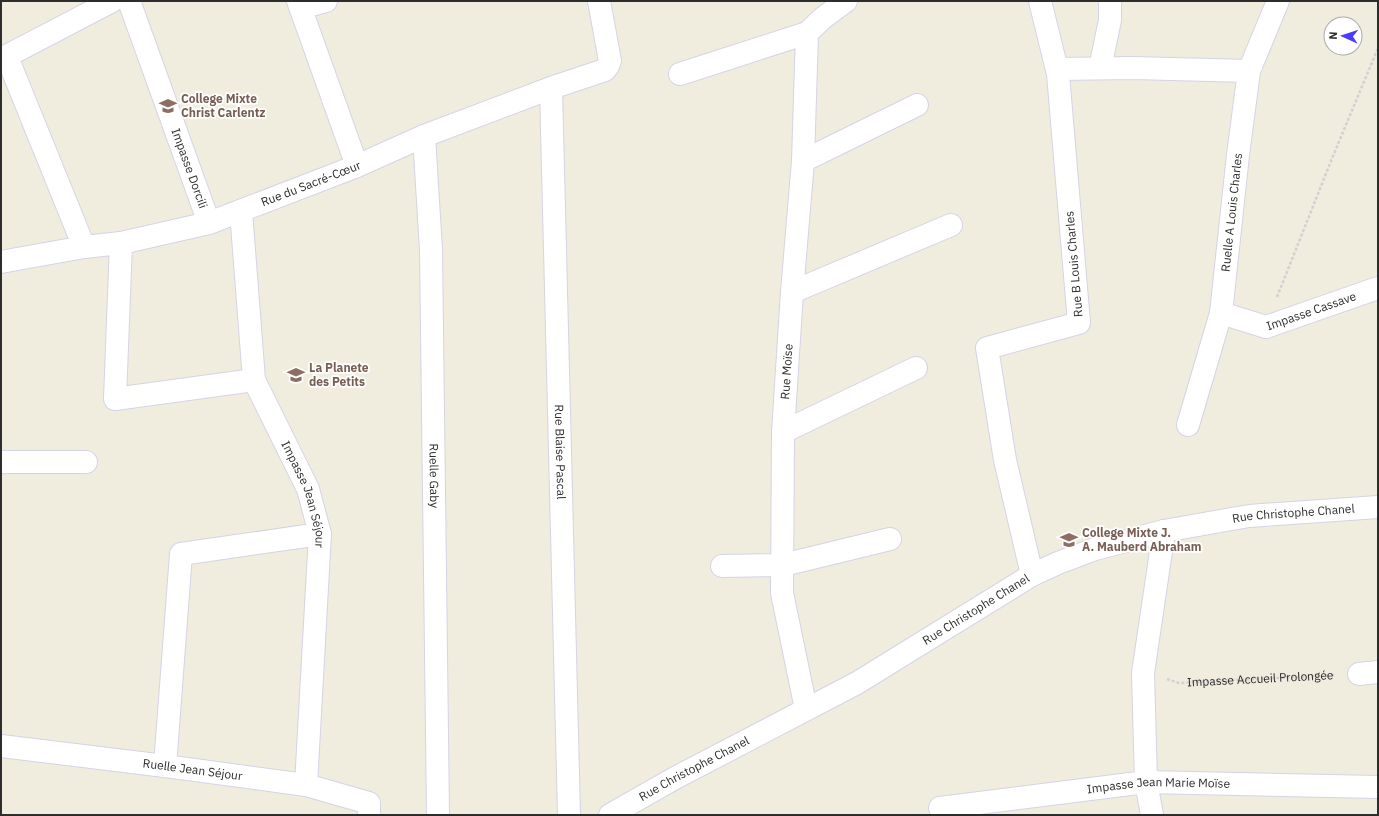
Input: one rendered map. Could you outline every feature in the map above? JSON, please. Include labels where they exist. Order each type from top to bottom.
[{"type":"street","points":[[84,247],[4,58],[112,1]]},
{"type":"street","name":"Impasse Dorcili","points":[[129,1],[209,223]]},
{"type":"street","points":[[326,1],[300,5],[357,166]]},
{"type":"street","name":"Rue du Sacré-Cœur","points":[[1,262],[84,247],[120,243],[209,223],[241,212],[357,166],[424,136],[551,88],[605,70],[610,61],[599,1]]},
{"type":"street","points":[[680,74],[808,33],[823,18],[846,1]]},
{"type":"street","name":"Rue B Louis Charles","points":[[1032,575],[1005,460],[987,348],[1079,323],[1057,69],[1040,1]]},
{"type":"street","points":[[1100,68],[1110,20],[1110,1]]},
{"type":"street","name":"Ruelle A Louis Charles","points":[[1188,425],[1221,313],[1238,154],[1249,71],[1278,1]]},
{"type":"street","name":"Rue Moïse","points":[[806,709],[782,593],[783,432],[792,292],[803,161],[808,33]]},
{"type":"street","points":[[1057,69],[1133,68],[1249,71]]},
{"type":"street","name":"Rue Blaise Pascal","points":[[551,88],[569,815]]},
{"type":"street","points":[[803,161],[916,105]]},
{"type":"street","name":"Ruelle Gaby","points":[[424,136],[431,250],[438,815]]},
{"type":"street","name":"Impasse Jean Séjour","points":[[241,212],[254,380],[308,489],[320,534],[306,785]]},
{"type":"street","points":[[792,292],[951,225]]},
{"type":"street","points":[[120,243],[115,399],[254,380]]},
{"type":"street","name":"Impasse Cassave","points":[[1221,313],[1266,327],[1378,288]]},
{"type":"street","points":[[783,432],[916,368]]},
{"type":"street","points":[[1,462],[86,462]]},
{"type":"street","name":"Rue Christophe Chanel","points":[[610,815],[675,778],[857,683],[1032,575],[1058,563],[1095,549],[1164,531],[1248,516],[1378,507]]},
{"type":"street","points":[[1152,815],[1146,782],[1143,673],[1164,531]]},
{"type":"street","points":[[165,766],[181,554],[320,534]]},
{"type":"street","points":[[722,566],[783,565],[890,539]]},
{"type":"street","name":"Ruelle Jean Séjour","points":[[1,746],[306,785],[369,803],[369,815]]},
{"type":"street","name":"Impasse Jean Marie Moïse","points":[[940,808],[1146,782],[1378,787]]},
{"type":"path","points":[[1266,327],[1297,245],[1378,48]]},
{"type":"path","name":"Impasse Accueil Prolongée","points":[[1143,673],[1179,683],[1369,673]]},
{"type":"place","name":"College Mixte Christ Carlentz","points":[[168,106]]},
{"type":"place","name":"La Planete des Petits","points":[[296,375]]},
{"type":"place","name":"College Mixte J. A. Mauberd Abraham","points":[[1069,540]]}]
